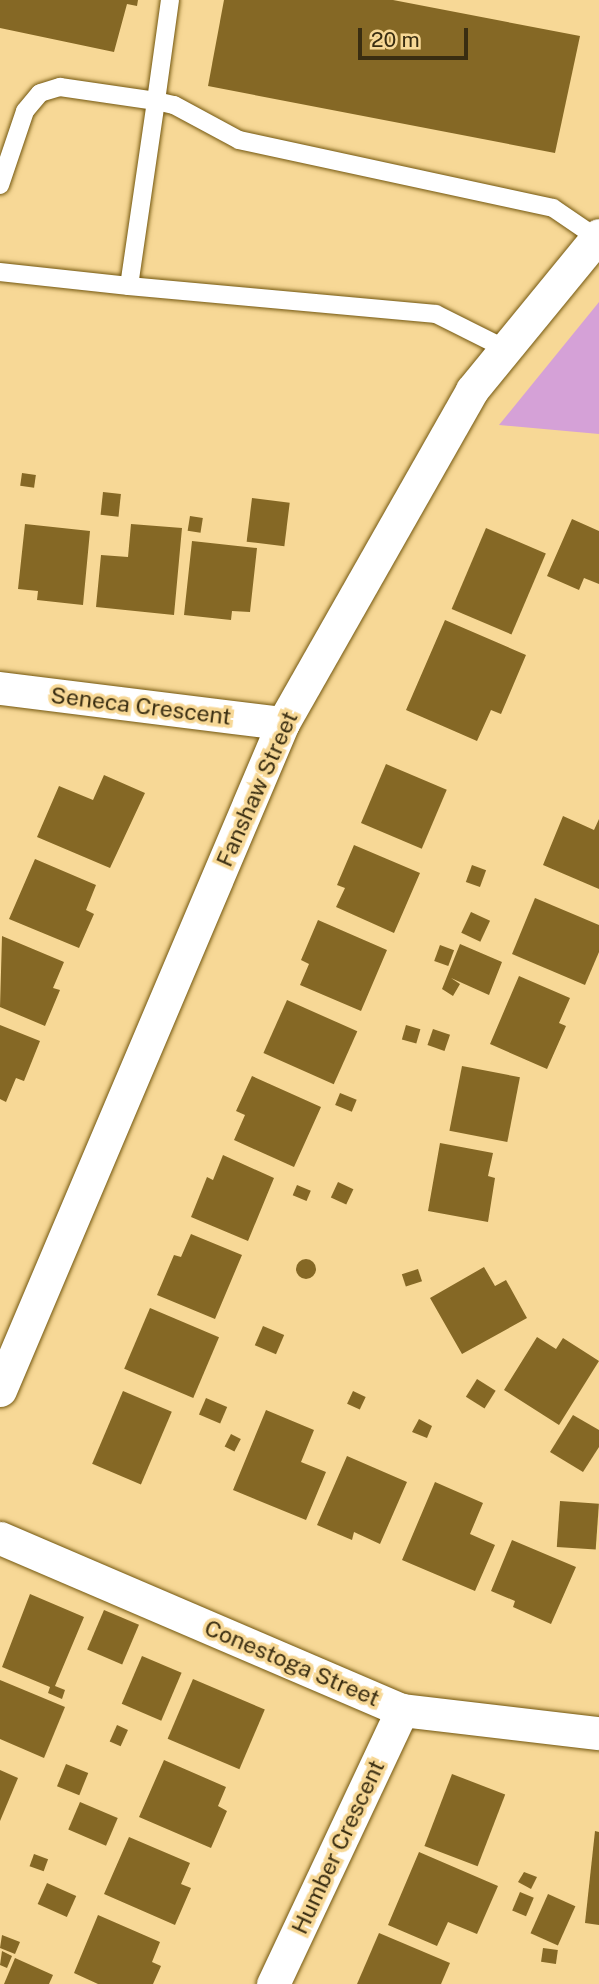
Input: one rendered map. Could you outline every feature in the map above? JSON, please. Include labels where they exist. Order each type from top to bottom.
[{"type":"street","name":"Fanshaw Street","points":[[0,1390],[283,723],[472,390],[598,237]]},
{"type":"street","name":"Seneca Crescent","points":[[0,688],[283,723]]},
{"type":"street","name":"Conestoga Street","points":[[0,1538],[402,1710],[599,1733]]},
{"type":"street","name":"Humber Crescent","points":[[273,1984],[402,1710]]},
{"type":"lane","points":[[129,286],[170,0]]},
{"type":"lane","points":[[0,185],[25,110],[40,93],[60,87],[174,105],[239,141],[553,208],[598,237]]},
{"type":"lane","points":[[0,272],[436,314],[506,349]]},
{"type":"shaded area","points":[[599,302],[599,434],[499,425]]},
{"type":"building","points":[[0,0],[138,0],[137,6],[127,4],[114,52],[0,28]]},
{"type":"building","points":[[224,0],[393,0],[580,36],[555,153],[208,86]]},
{"type":"building","points":[[22,473],[36,475],[34,488],[20,486]]},
{"type":"building","points":[[103,492],[121,494],[118,517],[101,515]]},
{"type":"building","points":[[252,498],[290,503],[284,546],[247,542]]},
{"type":"building","points":[[190,516],[203,518],[200,533],[188,531]]},
{"type":"building","points":[[572,519],[599,531],[599,584],[584,578],[579,590],[547,576]]},
{"type":"building","points":[[25,524],[90,531],[83,605],[37,600],[38,591],[18,589]]},
{"type":"building","points":[[131,524],[182,528],[174,615],[96,607],[101,555],[128,557]]},
{"type":"building","points":[[486,528],[546,553],[511,634],[452,609]]},
{"type":"building","points":[[192,541],[257,548],[250,612],[232,611],[231,620],[184,615]]},
{"type":"building","points":[[445,620],[526,655],[501,714],[491,710],[477,741],[406,710]]},
{"type":"building","points":[[386,764],[447,790],[422,849],[361,823]]},
{"type":"building","points":[[104,775],[145,793],[110,868],[37,837],[59,786],[93,800]]},
{"type":"building","points":[[563,816],[594,830],[599,819],[599,889],[543,865]]},
{"type":"building","points":[[354,845],[420,873],[394,933],[336,907],[345,888],[337,885]]},
{"type":"building","points":[[35,859],[96,885],[86,910],[94,914],[79,948],[9,919]]},
{"type":"building","points":[[472,865],[486,870],[480,887],[466,882]]},
{"type":"building","points":[[535,898],[599,925],[599,952],[585,985],[512,954]]},
{"type":"building","points":[[471,912],[490,921],[480,942],[461,933]]},
{"type":"building","points":[[318,920],[387,950],[361,1011],[300,985],[309,964],[301,960]]},
{"type":"building","points":[[2,936],[64,962],[53,988],[60,990],[45,1026],[0,1007]]},
{"type":"building","points":[[460,944],[502,962],[489,995],[451,978],[460,984],[453,996],[442,989]]},
{"type":"building","points":[[440,945],[454,950],[448,966],[434,961]]},
{"type":"building","points":[[519,976],[570,998],[559,1023],[566,1026],[547,1069],[490,1044]]},
{"type":"building","points":[[287,1000],[357,1031],[334,1084],[263,1053]]},
{"type":"building","points":[[0,1025],[40,1041],[24,1081],[16,1078],[6,1102],[0,1099]]},
{"type":"building","points":[[406,1025],[420,1029],[416,1044],[402,1039]]},
{"type":"building","points":[[433,1029],[450,1035],[444,1051],[427,1045]]},
{"type":"building","points":[[462,1066],[520,1077],[507,1142],[449,1131]]},
{"type":"building","points":[[252,1076],[321,1107],[294,1167],[234,1140],[245,1115],[236,1111]]},
{"type":"building","points":[[340,1093],[357,1100],[352,1112],[335,1105]]},
{"type":"building","points":[[440,1143],[493,1153],[488,1176],[495,1178],[488,1222],[428,1211]]},
{"type":"building","points":[[223,1155],[274,1178],[248,1241],[191,1217],[207,1177],[213,1180]]},
{"type":"building","points":[[338,1182],[353,1189],[346,1205],[331,1197]]},
{"type":"building","points":[[297,1185],[311,1191],[307,1201],[293,1195]]},
{"type":"building","points":[[191,1234],[242,1255],[215,1319],[157,1295],[174,1255],[181,1257]]},
{"type":"building","points":[[306,1259],[313,1262],[316,1269],[313,1276],[306,1279],[299,1276],[296,1269],[299,1262]]},
{"type":"building","points":[[484,1267],[495,1286],[506,1280],[527,1318],[462,1354],[430,1298]]},
{"type":"building","points":[[418,1269],[422,1281],[406,1287],[402,1274]]},
{"type":"building","points":[[150,1308],[219,1337],[193,1398],[124,1369]]},
{"type":"building","points":[[263,1326],[284,1335],[276,1354],[255,1345]]},
{"type":"building","points":[[537,1337],[556,1349],[563,1338],[599,1361],[559,1425],[504,1390]]},
{"type":"building","points":[[477,1379],[496,1391],[485,1408],[466,1397]]},
{"type":"building","points":[[123,1391],[172,1412],[141,1484],[92,1464]]},
{"type":"building","points":[[353,1391],[366,1397],[360,1410],[347,1404]]},
{"type":"building","points":[[206,1398],[227,1407],[220,1424],[199,1415]]},
{"type":"building","points":[[266,1410],[314,1430],[301,1462],[326,1472],[306,1520],[233,1490]]},
{"type":"building","points":[[573,1415],[599,1430],[599,1447],[583,1472],[550,1452]]},
{"type":"building","points":[[419,1419],[432,1426],[427,1438],[412,1432]]},
{"type":"building","points":[[231,1434],[241,1439],[234,1451],[225,1446]]},
{"type":"building","points":[[347,1456],[407,1482],[380,1544],[354,1532],[352,1540],[317,1525]]},
{"type":"building","points":[[435,1482],[483,1503],[470,1534],[495,1545],[475,1591],[402,1560]]},
{"type":"building","points":[[560,1501],[599,1504],[596,1550],[557,1547]]},
{"type":"building","points":[[512,1540],[576,1567],[551,1624],[513,1607],[515,1601],[491,1591]]},
{"type":"building","points":[[30,1594],[84,1617],[55,1686],[65,1690],[62,1699],[48,1693],[50,1687],[2,1667]]},
{"type":"building","points":[[104,1610],[139,1625],[122,1664],[87,1650]]},
{"type":"building","points":[[142,1656],[182,1673],[161,1721],[122,1704]]},
{"type":"building","points":[[193,1679],[265,1709],[239,1769],[168,1739]]},
{"type":"building","points":[[0,1680],[65,1707],[44,1758],[0,1739]]},
{"type":"building","points":[[117,1725],[128,1730],[121,1746],[110,1741]]},
{"type":"building","points":[[164,1760],[226,1787],[218,1806],[227,1811],[211,1848],[139,1817]]},
{"type":"building","points":[[66,1764],[88,1773],[79,1795],[57,1786]]},
{"type":"building","points":[[0,1770],[18,1778],[0,1821]]},
{"type":"building","points":[[452,1774],[505,1794],[478,1866],[424,1846]]},
{"type":"building","points":[[80,1802],[118,1818],[106,1846],[68,1830]]},
{"type":"building","points":[[595,1831],[599,1832],[599,1925],[585,1923]]},
{"type":"building","points":[[129,1837],[190,1863],[181,1884],[191,1888],[175,1925],[104,1894]]},
{"type":"building","points":[[419,1852],[498,1886],[477,1934],[448,1922],[437,1946],[388,1925]]},
{"type":"building","points":[[34,1854],[48,1859],[44,1871],[30,1866]]},
{"type":"building","points":[[524,1872],[537,1877],[531,1889],[518,1882]]},
{"type":"building","points":[[47,1883],[76,1896],[67,1917],[38,1904]]},
{"type":"building","points":[[520,1892],[534,1898],[526,1916],[512,1910]]},
{"type":"building","points":[[548,1894],[575,1906],[558,1945],[531,1933]]},
{"type":"building","points":[[98,1915],[160,1942],[152,1962],[161,1966],[153,1984],[98,1984],[74,1973]]},
{"type":"building","points":[[379,1933],[450,1963],[441,1984],[357,1984]]},
{"type":"building","points":[[2,1935],[20,1942],[15,1954],[0,1948]]},
{"type":"building","points":[[543,1948],[558,1950],[556,1964],[541,1962]]},
{"type":"building","points":[[2,1951],[12,1956],[7,1968],[0,1965]]},
{"type":"building","points":[[15,1958],[53,1975],[49,1984],[4,1984]]}]
